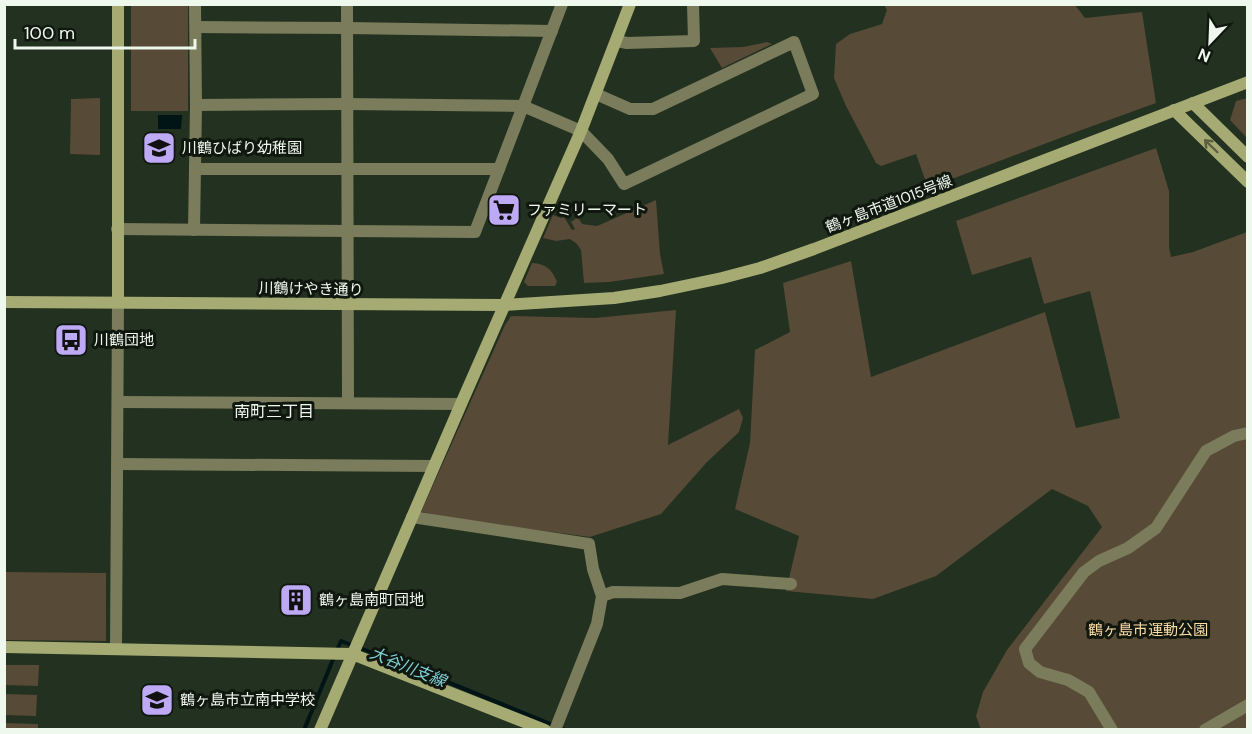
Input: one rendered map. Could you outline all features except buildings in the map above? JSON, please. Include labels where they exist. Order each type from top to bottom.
[{"type":"street","points":[[116,648],[118,4]]},
{"type":"street","points":[[194,230],[195,4]]},
{"type":"street","points":[[347,4],[348,403]]},
{"type":"street","points":[[117,229],[475,232],[562,4]]},
{"type":"street","points":[[320,729],[348,654],[412,517],[581,131],[630,4]]},
{"type":"street","points":[[617,40],[627,43],[694,41],[693,4]]},
{"type":"street","points":[[196,27],[552,31]]},
{"type":"street","points":[[196,105],[523,106],[581,131],[608,159],[624,184],[813,94],[794,42],[653,109],[630,109],[596,94]]},
{"type":"street","name":"鶴ヶ島市道1015号線","points":[[504,305],[614,298],[660,291],[760,268],[1248,82]]},
{"type":"street","points":[[1193,103],[1248,157]]},
{"type":"street","points":[[1174,110],[1248,182]]},
{"type":"street","points":[[195,169],[499,169]]},
{"type":"street","name":"川鶴けやき通り","points":[[4,302],[504,305]]},
{"type":"street","points":[[118,402],[460,404]]},
{"type":"street","points":[[1112,729],[1089,692],[1068,680],[1040,672],[1029,663],[1025,649],[1084,572],[1100,561],[1128,548],[1156,528],[1206,451],[1234,436],[1248,433]]},
{"type":"street","points":[[118,464],[434,466]]},
{"type":"street","points":[[412,517],[590,544],[593,569],[602,596],[597,624],[555,729]]},
{"type":"street","points":[[602,596],[613,592],[680,593],[722,579],[791,584]]},
{"type":"street","points":[[4,647],[348,654],[545,729]]},
{"type":"street","points":[[1204,729],[1248,705]]},
{"type":"green space","points":[[131,5],[188,5],[188,111],[131,111]]},
{"type":"green space","points":[[884,5],[1075,5],[1085,18],[1142,12],[1156,103],[928,188],[916,154],[881,166],[876,163],[834,78],[836,44],[850,34],[882,24],[887,10]]},
{"type":"green space","points":[[767,42],[772,44],[722,68],[710,48],[743,47]]},
{"type":"green space","points":[[100,98],[100,155],[70,154],[71,99]]},
{"type":"green space","points":[[1248,98],[1247,138],[1230,120],[1236,101]]},
{"type":"green space","name":"鶴ヶ島市運動公園","points":[[1156,148],[1169,191],[1171,257],[1193,252],[1247,232],[1247,729],[981,730],[976,716],[983,692],[1007,650],[1102,527],[1088,506],[1052,489],[936,576],[873,599],[786,591],[799,536],[735,509],[750,443],[755,350],[790,332],[783,283],[851,261],[871,377],[1045,312],[1076,428],[1120,418],[1090,291],[1044,304],[1031,257],[972,275],[956,221]]},
{"type":"green space","points":[[656,200],[660,254],[664,274],[609,282],[584,283],[581,250],[577,244],[570,239],[556,241],[543,238],[553,215],[564,217],[572,230],[575,229],[571,222],[578,217],[582,224],[597,226]]},
{"type":"green space","points":[[532,263],[548,268],[557,282],[555,286],[528,286],[524,282]]},
{"type":"green space","points":[[676,310],[668,445],[739,409],[743,418],[739,432],[707,462],[661,514],[590,537],[475,522],[421,512],[511,316],[595,318]]},
{"type":"green space","points":[[5,572],[106,573],[106,641],[5,640]]},
{"type":"green space","points":[[5,665],[39,665],[38,686],[5,685]]},
{"type":"green space","points":[[5,694],[37,695],[36,716],[5,715]]},
{"type":"green space","points":[[5,723],[38,724],[38,729],[5,729]]},
{"type":"shaded area","points":[[158,115],[182,115],[181,129],[158,129]]},
{"type":"waterway","name":"大谷川支線","points":[[337,650],[341,641],[565,730]]},
{"type":"waterway","name":"大谷川支線","points":[[304,730],[334,657]]},
{"type":"place","name":"川鶴ひばり幼稚園","points":[[159,148]]},
{"type":"place","name":"ファミリーマート","points":[[504,210]]},
{"type":"place","name":"川鶴団地","points":[[71,340]]},
{"type":"place","name":"鶴ヶ島南町団地","points":[[296,600]]},
{"type":"place","name":"鶴ヶ島市立南中学校","points":[[157,700]]},
{"type":"district","name":"南町三丁目","points":[[274,411]]}]
